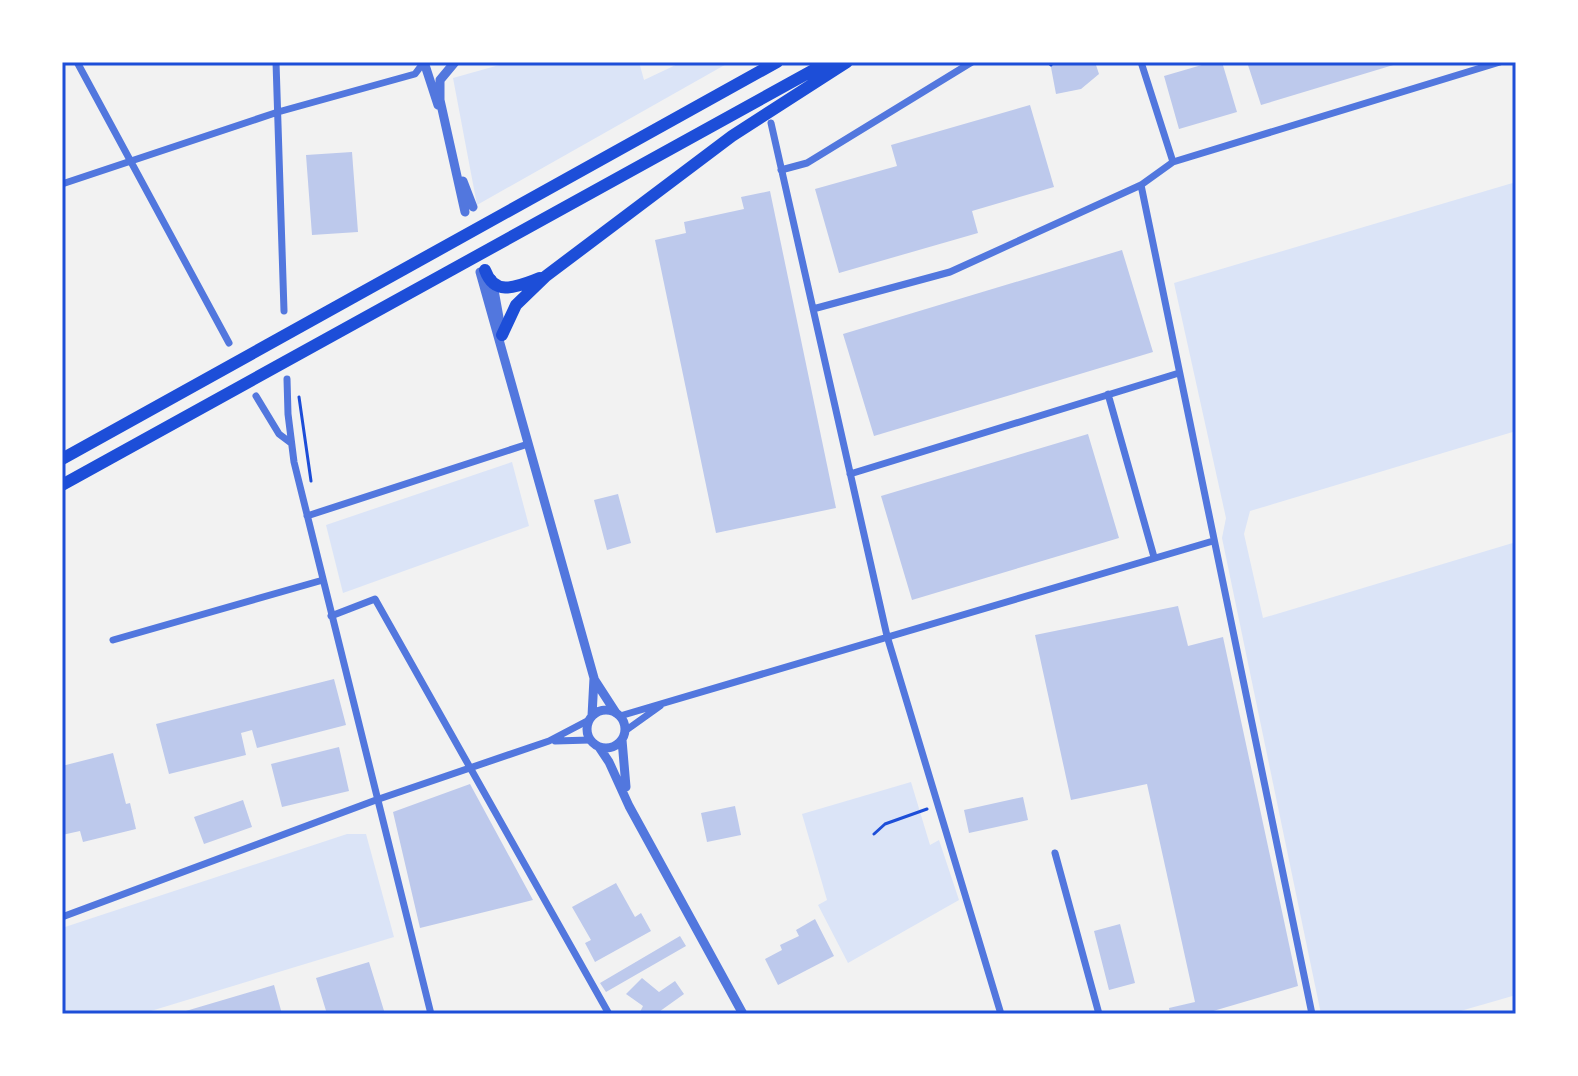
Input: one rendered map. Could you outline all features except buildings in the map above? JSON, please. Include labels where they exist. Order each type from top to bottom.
[{"type":"highway","points":[[62,459],[777,62]]},
{"type":"highway","points":[[502,335],[516,305],[546,276],[828,62]]},
{"type":"highway","points":[[62,485],[728,117],[783,95],[847,62]]},
{"type":"highway","points":[[485,270],[494,285],[515,287],[546,276]]},
{"type":"street","points":[[77,62],[229,343]]},
{"type":"street","points":[[276,62],[284,311]]},
{"type":"street","points":[[62,184],[278,112],[415,74],[424,62]]},
{"type":"street","points":[[424,62],[443,115],[469,210]]},
{"type":"street","points":[[443,115],[440,80],[455,62]]},
{"type":"street","points":[[781,170],[807,163],[972,62]]},
{"type":"street","points":[[1141,62],[1173,162]]},
{"type":"street","points":[[813,309],[950,272],[1141,185],[1173,162],[1500,62]]},
{"type":"street","points":[[771,123],[887,636],[1001,1014]]},
{"type":"street","points":[[1141,185],[1312,1014]]},
{"type":"street","points":[[485,270],[528,444],[594,678],[618,715],[624,736],[629,806]]},
{"type":"street","points":[[494,285],[507,362]]},
{"type":"street","points":[[850,474],[1179,373]]},
{"type":"street","points":[[287,379],[291,443],[307,516],[431,1014]]},
{"type":"street","points":[[1108,394],[1154,557]]},
{"type":"street","points":[[256,396],[279,434],[291,443]]},
{"type":"street","points":[[307,516],[528,444]]},
{"type":"street","points":[[62,917],[376,800],[549,741],[604,710],[618,715],[661,704],[1213,541]]},
{"type":"street","points":[[113,640],[323,580]]},
{"type":"street","points":[[331,616],[375,599],[609,1014]]},
{"type":"street","points":[[594,678],[587,730],[590,740],[609,762],[629,806],[743,1014]]},
{"type":"street","points":[[599,747],[612,748],[661,704]]},
{"type":"street","points":[[549,741],[590,740]]},
{"type":"street","points":[[1055,853],[1099,1014]]},
{"type":"path","points":[[299,389],[311,482]]},
{"type":"path","points":[[874,834],[893,820],[938,806]]},
{"type":"shaded area","points":[[510,62],[639,62],[644,80],[682,62],[730,62],[477,205],[453,78]]},
{"type":"shaded area","points":[[1516,182],[1516,431],[1250,511],[1244,534],[1263,618],[1516,542],[1516,995],[1450,1014],[1321,1014],[1222,538],[1226,518],[1174,283]]},
{"type":"shaded area","points":[[512,462],[529,526],[343,593],[326,525]]},
{"type":"shaded area","points":[[911,782],[930,845],[939,840],[959,900],[848,963],[818,905],[827,900],[802,814]]},
{"type":"shaded area","points":[[347,834],[366,834],[394,937],[141,1014],[62,1014],[62,928]]}]
